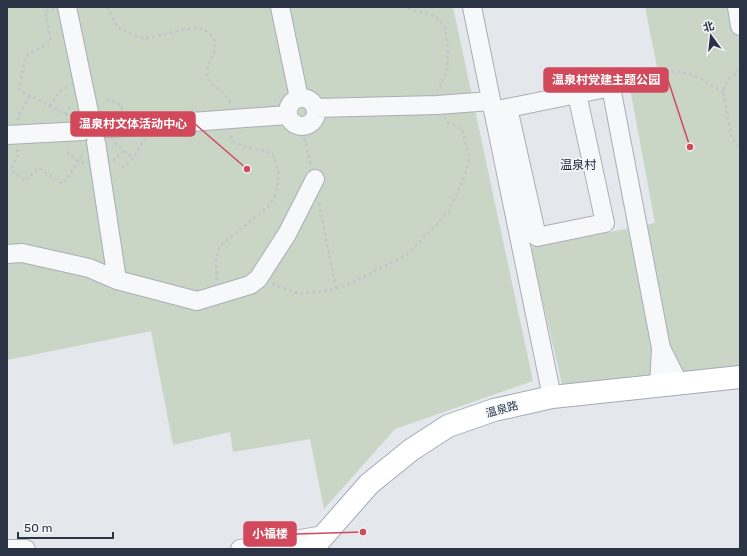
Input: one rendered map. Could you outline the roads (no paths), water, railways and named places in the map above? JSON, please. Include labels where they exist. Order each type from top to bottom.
[{"type":"main road","name":"温泉路","points":[[318,542],[369,484],[411,450],[448,426],[494,410],[552,397],[740,377]]},
{"type":"street","points":[[66,7],[84,89],[88,128],[117,280]]},
{"type":"street","points":[[280,7],[299,98]]},
{"type":"street","points":[[472,7],[498,106],[537,237],[605,224],[577,94]]},
{"type":"street","points":[[736,7],[740,26]]},
{"type":"street","points":[[315,108],[437,105],[498,106],[577,94],[611,87],[669,385]]},
{"type":"street","points":[[14,134],[88,128],[99,116],[106,120],[109,128],[230,119],[313,121],[316,113],[315,108],[310,101],[299,98]]},
{"type":"street","points":[[294,121],[290,105],[299,98]]},
{"type":"street","points":[[498,106],[552,397]]},
{"type":"street","points":[[7,254],[22,253],[89,268],[117,280],[197,301],[250,285],[258,279],[287,234],[315,179]]},
{"type":"street","points":[[240,549],[318,542]]},
{"type":"street","points":[[9,549],[26,549]]},
{"type":"place","name":"温泉村党建主题公园","points":[[690,147]]},
{"type":"place","name":"温泉村文体活动中心","points":[[247,169]]},
{"type":"place","name":"小福楼","points":[[363,532]]},
{"type":"district","name":"温泉村","points":[[578,165]]}]
